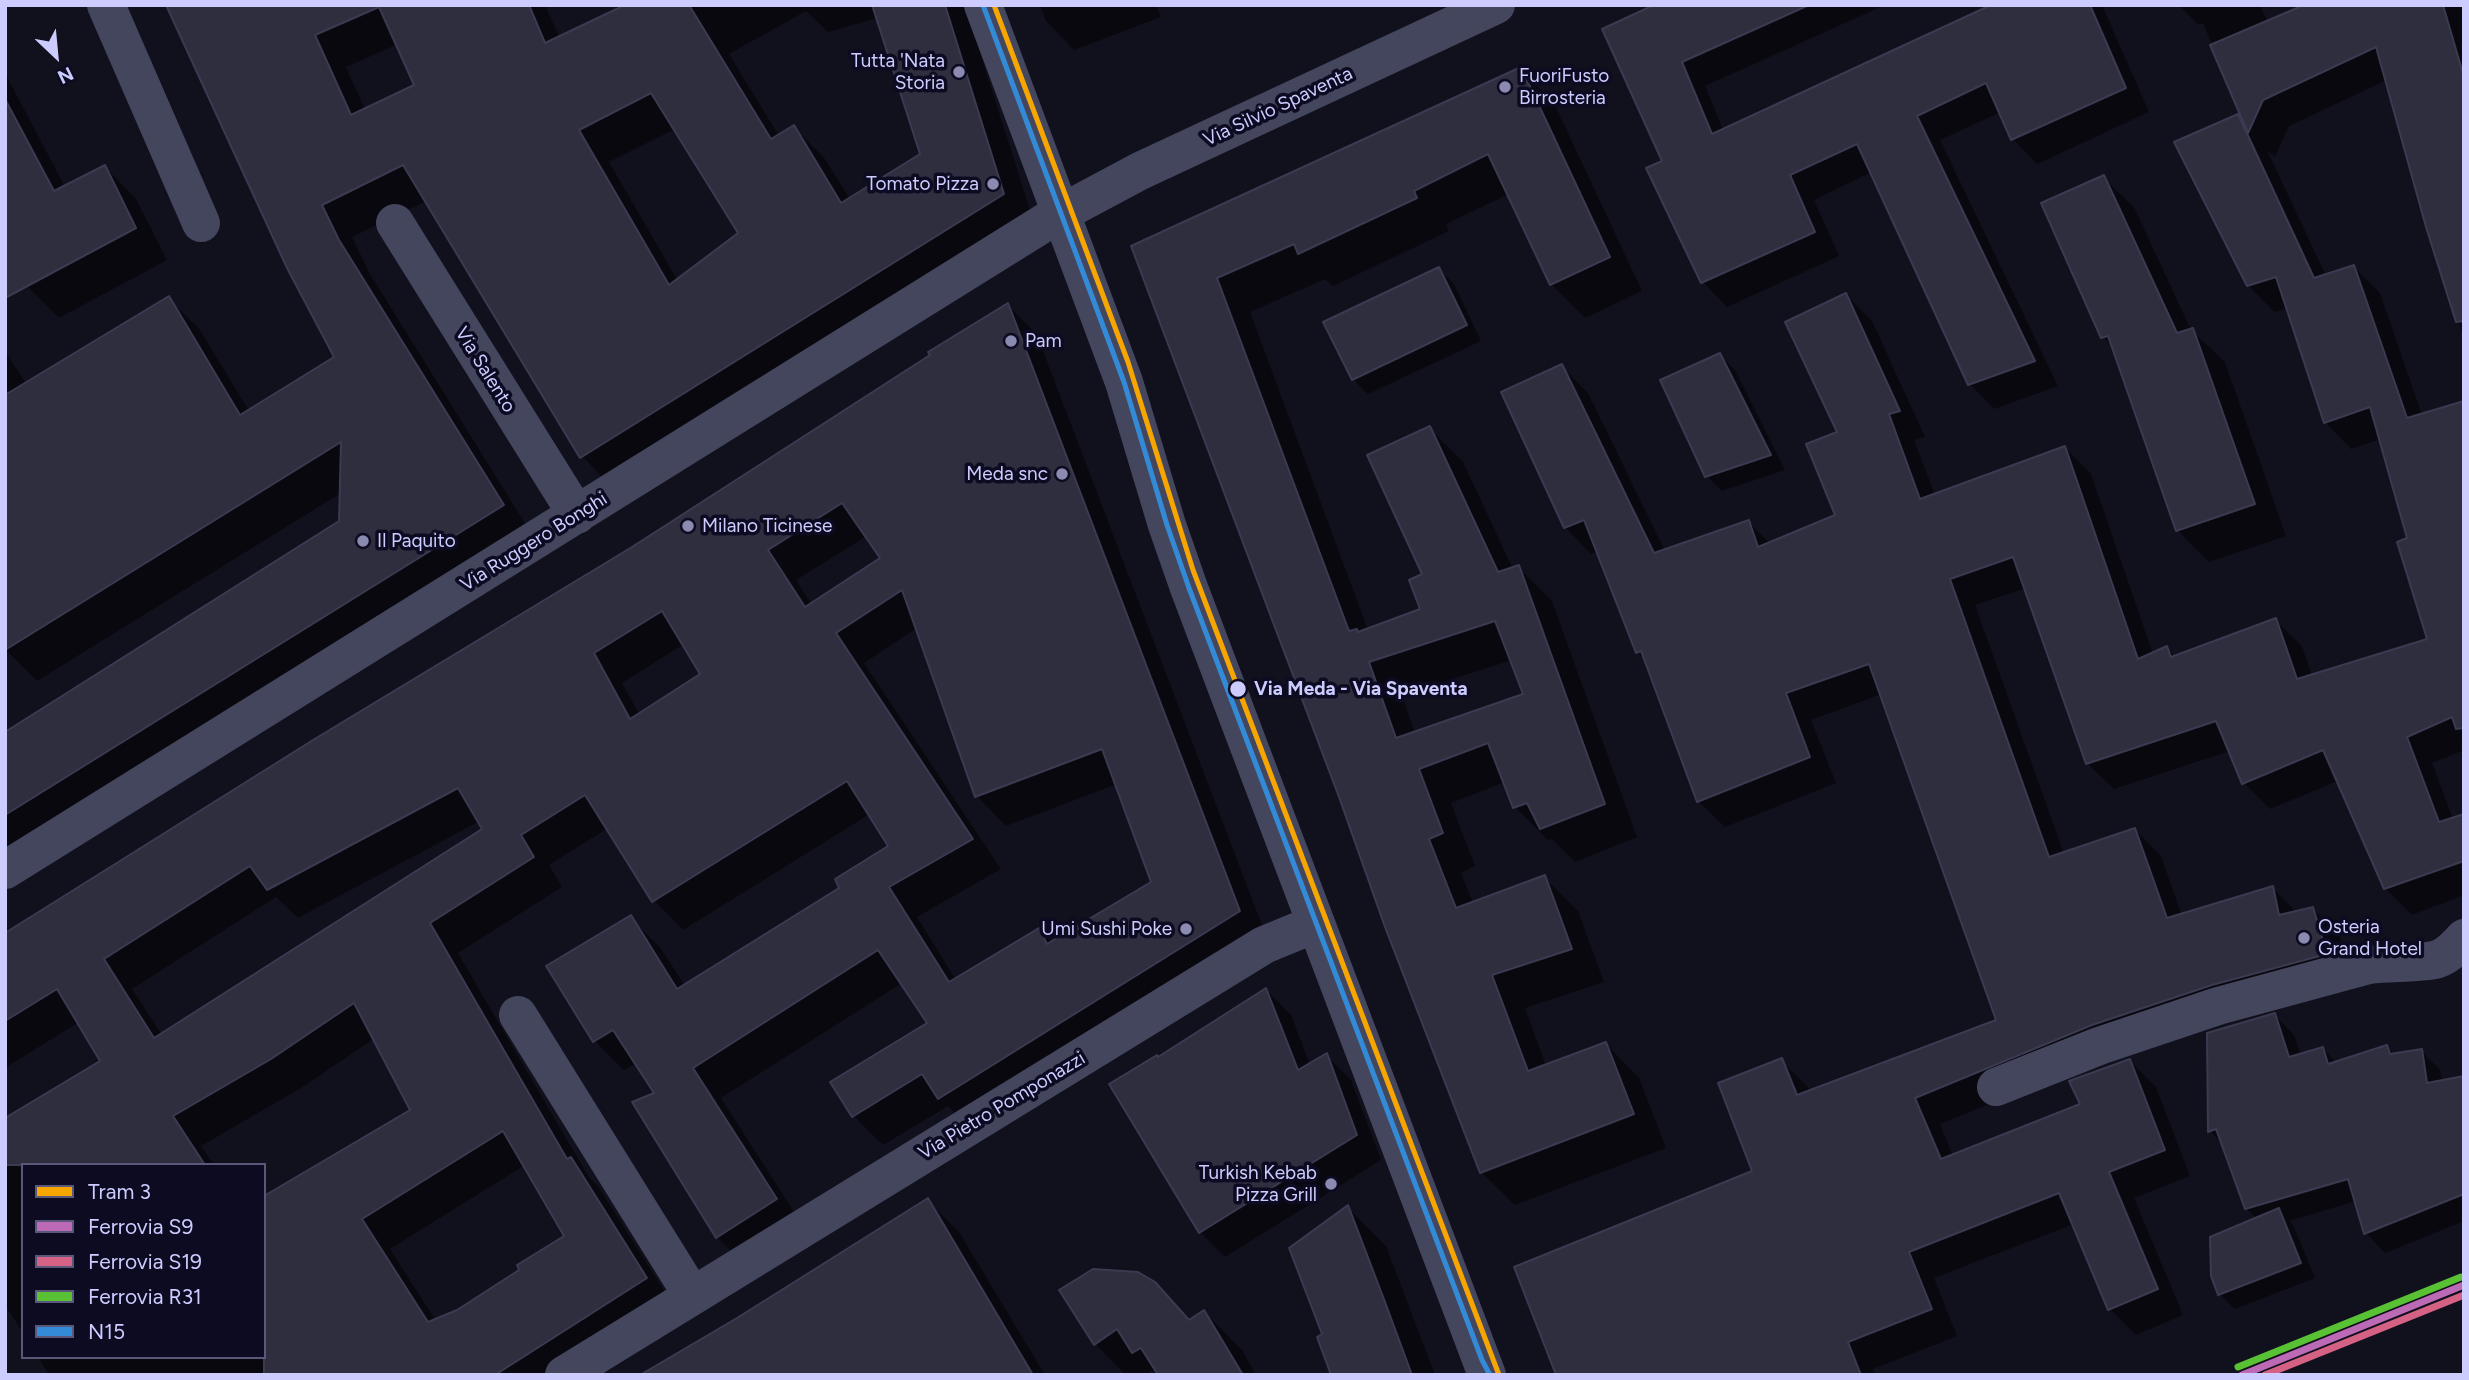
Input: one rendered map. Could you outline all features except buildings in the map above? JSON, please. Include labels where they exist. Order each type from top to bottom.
[{"type":"street","points":[[106,5],[201,223]]},
{"type":"street","points":[[983,5],[1124,382],[1189,588],[1486,1370]]},
{"type":"street","name":"Via Silvio Spaventa","points":[[1062,213],[1140,171],[1496,5]]},
{"type":"street","name":"Via Ruggero Bonghi","points":[[5,870],[1062,213]]},
{"type":"street","name":"Via Salento","points":[[395,223],[576,515]]},
{"type":"street","name":"Via Pietro Pomponazzi","points":[[564,1375],[1264,945],[1315,924]]},
{"type":"street","points":[[1996,1087],[2099,1046],[2218,1006],[2369,965],[2437,960],[2454,950],[2464,938]]},
{"type":"street","points":[[518,1015],[692,1295]]},
{"type":"tram line","name":"3","points":[[994,5],[1128,362],[1193,570],[1499,1375]]},
{"type":"rail line","name":"R31","points":[[2238,1367],[2461,1277]]},
{"type":"rail line","name":"S9","points":[[2242,1375],[2464,1285]]},
{"type":"rail line","name":"S19","points":[[2265,1375],[2464,1295]]},
{"type":"transit line","name":"N15","points":[[983,5],[1124,382],[1189,588],[1482,1360],[1490,1375]]},
{"type":"place","name":"Tutta 'Nata Storia","points":[[959,72]]},
{"type":"place","name":"FuoriFusto Birrosteria","points":[[1505,87]]},
{"type":"place","name":"Tomato Pizza","points":[[993,184]]},
{"type":"place","name":"Pam","points":[[1011,341]]},
{"type":"place","name":"Meda snc","points":[[1062,474]]},
{"type":"place","name":"Milano Ticinese","points":[[688,526]]},
{"type":"place","name":"Il Paquito","points":[[363,541]]},
{"type":"place","name":"Via Meda - Via Spaventa","points":[[1238,689]]},
{"type":"place","name":"Umi Sushi Poke","points":[[1186,929]]},
{"type":"place","name":"Osteria Grand Hotel","points":[[2304,938]]},
{"type":"place","name":"Turkish Kebab Pizza Grill","points":[[1331,1184]]}]
